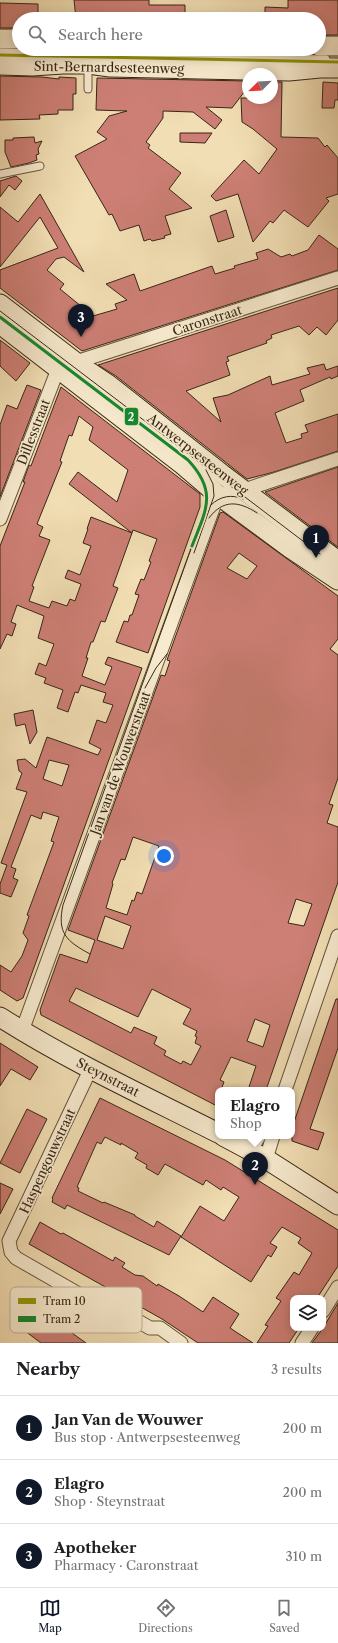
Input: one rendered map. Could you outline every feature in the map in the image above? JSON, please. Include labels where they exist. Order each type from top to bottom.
[{"type":"street","points":[[0,39],[12,39]]},
{"type":"street","name":"Sint-Bernardsesteenweg","points":[[0,65],[32,66],[88,64],[110,67],[289,71],[320,68],[331,55]]},
{"type":"street","name":"Caronstraat","points":[[78,368],[338,278]]},
{"type":"street","name":"Antwerpsesteenweg","points":[[0,304],[78,368],[109,385],[234,494],[290,548],[338,580]]},
{"type":"street","name":"Antwerpsesteenweg","points":[[9,326],[58,369],[183,465],[234,494],[338,561]]},
{"type":"street","name":"Dillesstraat","points":[[0,519],[58,369]]},
{"type":"street","points":[[234,494],[338,459]]},
{"type":"street","name":"Jan van de Wouwerstraat","points":[[22,1031],[234,494]]},
{"type":"street","points":[[286,1087],[338,936]]},
{"type":"street","name":"Steynstraat","points":[[0,1017],[22,1031],[91,1068],[215,1131]]},
{"type":"street","name":"Haspengouwstraat","points":[[66,1287],[16,1258],[11,1252],[9,1241],[91,1068]]},
{"type":"street","points":[[232,1139],[258,1148],[338,1205]]},
{"type":"street","points":[[258,1148],[269,1139]]},
{"type":"street","points":[[326,1306],[338,1287]]},
{"type":"street","name":"Haspengouwstraat","points":[[142,1323],[150,1328],[160,1328],[181,1343]]},
{"type":"street","points":[[302,1343],[310,1331]]},
{"type":"lane","points":[[0,52],[12,52]]},
{"type":"lane","points":[[88,64],[88,89]]},
{"type":"lane","points":[[0,174],[40,166]]},
{"type":"lane","points":[[9,326],[78,368]]},
{"type":"lane","points":[[205,471],[234,494]]},
{"type":"building","points":[[74,0],[149,0],[149,5],[185,5],[185,12],[75,12]]},
{"type":"building","points":[[288,0],[338,0],[338,35],[326,35],[326,12],[265,12],[265,7],[288,8]]},
{"type":"building","points":[[0,3],[38,4],[38,12],[12,12],[12,28],[0,28]]},
{"type":"building","points":[[0,76],[59,79],[59,77],[76,78],[76,94],[73,94],[73,110],[58,110],[58,114],[39,115],[40,119],[0,120]]},
{"type":"building","points":[[97,78],[242,81],[242,95],[232,108],[206,107],[222,120],[215,129],[193,112],[163,111],[163,118],[146,142],[150,145],[148,148],[181,173],[169,189],[192,208],[165,216],[171,234],[164,236],[165,238],[152,241],[150,239],[144,241],[139,225],[120,231],[112,214],[109,215],[75,156],[107,139],[97,132],[109,116],[127,111],[96,110]]},
{"type":"building","points":[[278,82],[282,82],[281,137],[318,138],[325,147],[327,145],[338,158],[338,194],[326,198],[329,201],[308,227],[284,210],[273,223],[270,221],[253,242],[238,194],[216,201],[211,196],[244,160],[259,174],[277,149],[242,122],[241,98],[242,104],[278,104]]},
{"type":"building","points":[[323,82],[338,83],[338,100],[335,100],[334,108],[322,108]]},
{"type":"building","points":[[180,133],[212,133],[205,143],[180,142]]},
{"type":"building","points":[[34,137],[35,143],[42,141],[38,149],[39,154],[36,155],[37,160],[11,167],[5,152],[5,140]]},
{"type":"building","points":[[16,176],[22,181],[15,190],[9,185],[0,197],[0,181]]},
{"type":"building","points":[[40,194],[84,272],[64,257],[56,259],[47,270],[64,284],[60,289],[87,311],[85,313],[88,312],[93,316],[117,309],[115,304],[127,300],[106,284],[134,274],[140,291],[212,266],[215,274],[235,268],[234,266],[258,259],[256,253],[268,249],[281,257],[290,254],[292,256],[308,250],[319,235],[338,249],[338,270],[82,351],[0,288],[0,270],[58,248],[40,217],[0,267],[0,207],[18,222]]},
{"type":"building","points":[[226,210],[234,237],[218,242],[210,216]]},
{"type":"building","points":[[338,288],[338,320],[326,335],[317,327],[309,335],[299,326],[271,335],[272,338],[266,341],[267,343],[227,357],[229,361],[226,362],[230,375],[186,391],[221,422],[213,398],[228,395],[270,376],[272,385],[310,374],[307,368],[324,364],[326,370],[338,366],[338,376],[331,379],[330,377],[300,390],[304,401],[275,413],[286,443],[302,438],[301,434],[308,432],[305,425],[338,414],[338,451],[274,472],[247,479],[116,376],[98,365]]},
{"type":"building","points":[[0,340],[30,363],[16,381],[0,366]]},
{"type":"building","points":[[27,385],[41,390],[0,497],[0,425],[7,405],[17,409]]},
{"type":"building","points":[[61,387],[200,494],[200,507],[148,653],[116,642],[124,621],[128,622],[130,615],[132,615],[139,595],[135,594],[141,579],[144,580],[151,562],[149,561],[157,539],[133,530],[132,533],[113,586],[118,588],[105,622],[101,621],[93,642],[91,642],[82,676],[105,685],[112,667],[105,664],[108,657],[142,668],[23,998],[17,1001],[0,990],[0,965],[11,972],[22,956],[28,940],[23,933],[29,916],[27,915],[54,842],[51,841],[59,817],[43,812],[41,819],[31,815],[11,867],[16,869],[13,878],[18,880],[11,897],[0,893],[0,884],[7,865],[1,863],[27,792],[16,789],[22,773],[19,771],[17,760],[25,759],[36,768],[47,737],[98,755],[101,749],[89,743],[97,720],[106,723],[113,705],[103,702],[106,693],[81,685],[78,693],[75,692],[68,712],[57,708],[63,690],[44,683],[46,678],[35,674],[39,663],[46,666],[54,644],[38,638],[44,616],[17,605],[11,622],[16,624],[12,636],[7,634],[0,649],[0,546],[25,482],[23,482],[29,465],[31,466]],"holes":[[[79,416],[93,427],[89,440],[128,470],[117,502],[78,472],[69,484],[132,533],[91,517],[83,543],[91,546],[80,575],[68,570],[65,578],[81,584],[75,601],[70,599],[67,606],[52,601],[49,608],[29,601],[34,587],[32,586],[50,540],[39,536],[43,527],[37,524],[62,462],[60,461],[69,435],[72,436]],[[49,760],[69,765],[62,786],[43,779]]]},
{"type":"building","points":[[338,467],[338,547],[265,492]]},
{"type":"building","points":[[223,512],[338,596],[338,639],[330,649],[338,655],[338,778],[329,804],[333,805],[327,823],[338,827],[338,882],[267,1087],[249,1087],[256,1066],[231,1057],[220,1080],[224,1082],[222,1087],[215,1087],[215,1105],[41,1015],[40,1010],[60,954],[87,963],[95,940],[68,930],[161,675],[165,676],[170,661],[167,660],[220,513]],"holes":[[[239,553],[257,566],[247,579],[227,568]],[[133,837],[159,846],[142,894],[137,892],[134,901],[132,900],[127,915],[106,908],[113,884],[112,883],[121,859],[125,860]],[[296,899],[312,904],[304,926],[288,923]],[[105,916],[131,926],[123,949],[97,940]],[[76,988],[138,1017],[152,989],[191,1009],[183,1024],[197,1031],[195,1043],[201,1046],[191,1065],[183,1061],[181,1064],[164,1055],[166,1051],[154,1044],[157,1037],[134,1027],[131,1033],[69,1001]],[[255,1019],[270,1025],[263,1047],[247,1041]]]},
{"type":"building","points":[[33,710],[37,732],[30,744],[25,724],[16,726],[14,714]]},
{"type":"building","points":[[336,999],[338,999],[338,1048],[310,1129],[324,1133],[318,1150],[292,1141],[292,1139],[295,1139],[295,1119]]},
{"type":"building","points":[[0,1043],[38,1067],[30,1080],[11,1069],[0,1086]]},
{"type":"building","points":[[100,1098],[225,1160],[338,1230],[338,1266],[319,1295],[290,1295],[290,1331],[297,1331],[289,1343],[257,1343],[268,1326],[265,1325],[281,1301],[276,1298],[294,1272],[299,1275],[312,1253],[298,1243],[301,1238],[282,1227],[270,1243],[277,1247],[271,1257],[268,1255],[251,1282],[181,1237],[200,1206],[224,1221],[239,1197],[223,1187],[221,1190],[206,1180],[203,1185],[165,1164],[158,1175],[146,1168],[147,1165],[135,1158],[138,1153],[121,1143],[121,1145],[105,1137],[101,1144],[97,1142],[77,1187],[79,1188],[78,1191],[103,1203],[104,1202],[135,1215],[154,1227],[157,1221],[181,1236],[169,1255],[67,1205],[65,1209],[52,1202],[52,1198]]},
{"type":"building","points":[[27,1109],[47,1119],[20,1173],[0,1163]]},
{"type":"building","points":[[0,1183],[13,1189],[0,1214]]},
{"type":"building","points":[[40,1222],[113,1261],[115,1257],[125,1263],[122,1267],[135,1275],[143,1276],[157,1286],[158,1284],[203,1312],[213,1297],[239,1314],[230,1328],[253,1343],[198,1343],[142,1308],[142,1287],[105,1287],[29,1244]]},
{"type":"building","points":[[338,1303],[338,1343],[312,1343],[321,1331],[326,1331],[326,1323]]},
{"type":"building","points":[[28,1333],[72,1333],[86,1343],[41,1343]]},
{"type":"tram line","name":"10","points":[[0,55],[12,55]]},
{"type":"tram line","name":"10","points":[[48,56],[338,62]]},
{"type":"tram line","points":[[0,311],[320,554]]},
{"type":"tram line","name":"2","points":[[0,317],[188,460],[197,471],[206,492],[205,511],[192,546]]},
{"type":"tram line","points":[[194,553],[214,496],[213,484],[206,470]]},
{"type":"tram line","points":[[211,505],[222,498],[230,496],[243,499]]},
{"type":"tram line","points":[[209,518],[220,508],[232,504],[244,506],[257,513]]},
{"type":"tram line","points":[[90,954],[75,945],[65,935],[61,923],[63,905],[192,546]]},
{"type":"tram line","points":[[145,688],[156,668],[167,654]]},
{"type":"tram line","points":[[129,732],[126,747],[129,759]]},
{"type":"place","name":"Apotheker","points":[[81,337]]},
{"type":"place","name":"Jan Van de Wouwer","points":[[316,558]]},
{"type":"place","name":"Elagro","points":[[255,1185]]}]
